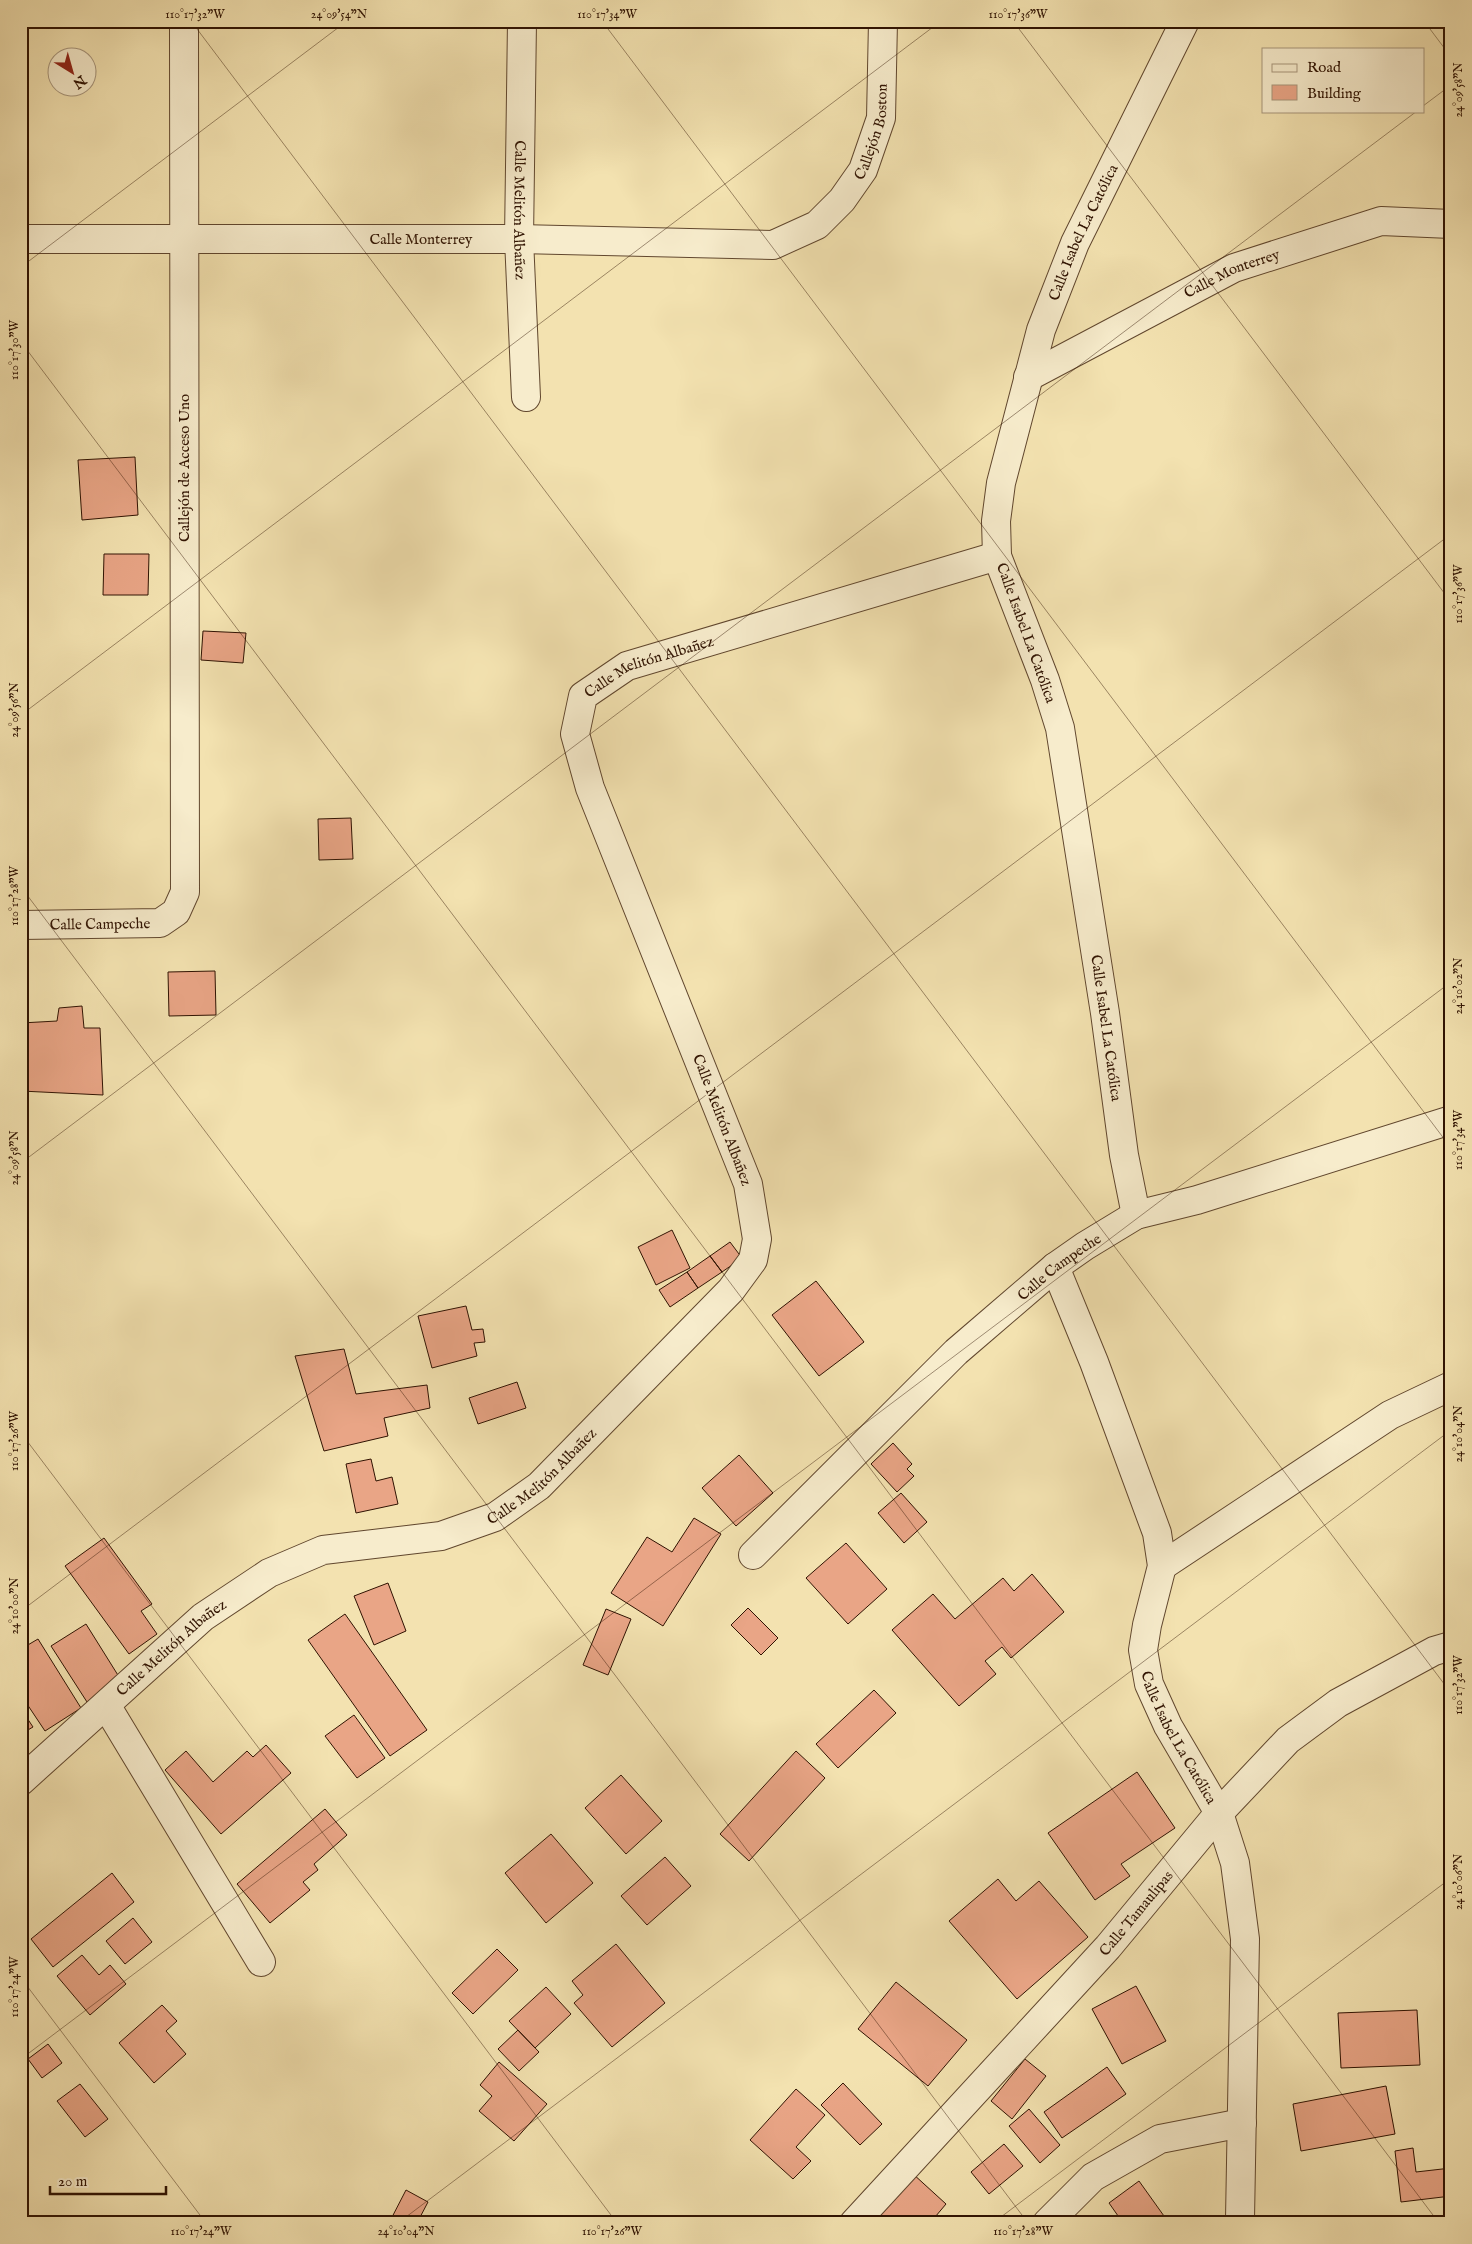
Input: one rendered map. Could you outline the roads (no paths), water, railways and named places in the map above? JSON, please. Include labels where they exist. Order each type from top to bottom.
[{"type":"street","name":"Callejón de Acceso Uno","points":[[176,912],[184,892],[184,21]]},
{"type":"street","name":"Calle Melitón Albañez","points":[[522,21],[519,239],[526,397]]},
{"type":"street","name":"Callejón Boston","points":[[818,225],[842,200],[864,170],[881,118],[883,21]]},
{"type":"street","name":"Calle Isabel La Católica","points":[[1136,1215],[1124,1155],[1105,1013],[1060,728],[1045,680],[997,556],[996,521],[1001,484],[1041,330],[1075,243],[1185,21]]},
{"type":"street","name":"Calle Monterrey","points":[[1028,377],[1234,268],[1381,221],[1451,224]]},
{"type":"street","name":"Calle Monterrey","points":[[21,238],[519,239],[773,245],[818,225]]},
{"type":"street","name":"Calle Melitón Albañez","points":[[21,1781],[203,1617],[269,1573],[323,1550],[441,1536],[495,1517],[539,1486],[731,1290],[753,1260],[757,1239],[748,1184],[590,788],[575,734],[583,696],[627,666],[997,556]]},
{"type":"street","name":"Calle Campeche","points":[[21,925],[160,923],[176,912]]},
{"type":"street","name":"Calle Campeche","points":[[753,1555],[956,1352],[1056,1267],[1085,1246],[1136,1215],[1197,1200],[1451,1120]]},
{"type":"street","name":"Calle Isabel La Católica","points":[[1056,1267],[1131,1460],[1156,1533],[1162,1566],[1147,1625],[1143,1650],[1149,1684],[1168,1726],[1219,1813],[1235,1864],[1245,1939],[1240,2220],[1242,2223]]},
{"type":"street","points":[[1162,1566],[1390,1415],[1451,1386]]},
{"type":"street","name":"Calle Tamaulipas","points":[[854,2223],[1108,1947],[1219,1813],[1288,1740],[1338,1703],[1434,1651],[1451,1646]]},
{"type":"street","points":[[106,1704],[261,1962]]},
{"type":"street","points":[[1047,2223],[1093,2176],[1160,2139],[1242,2123]]}]
